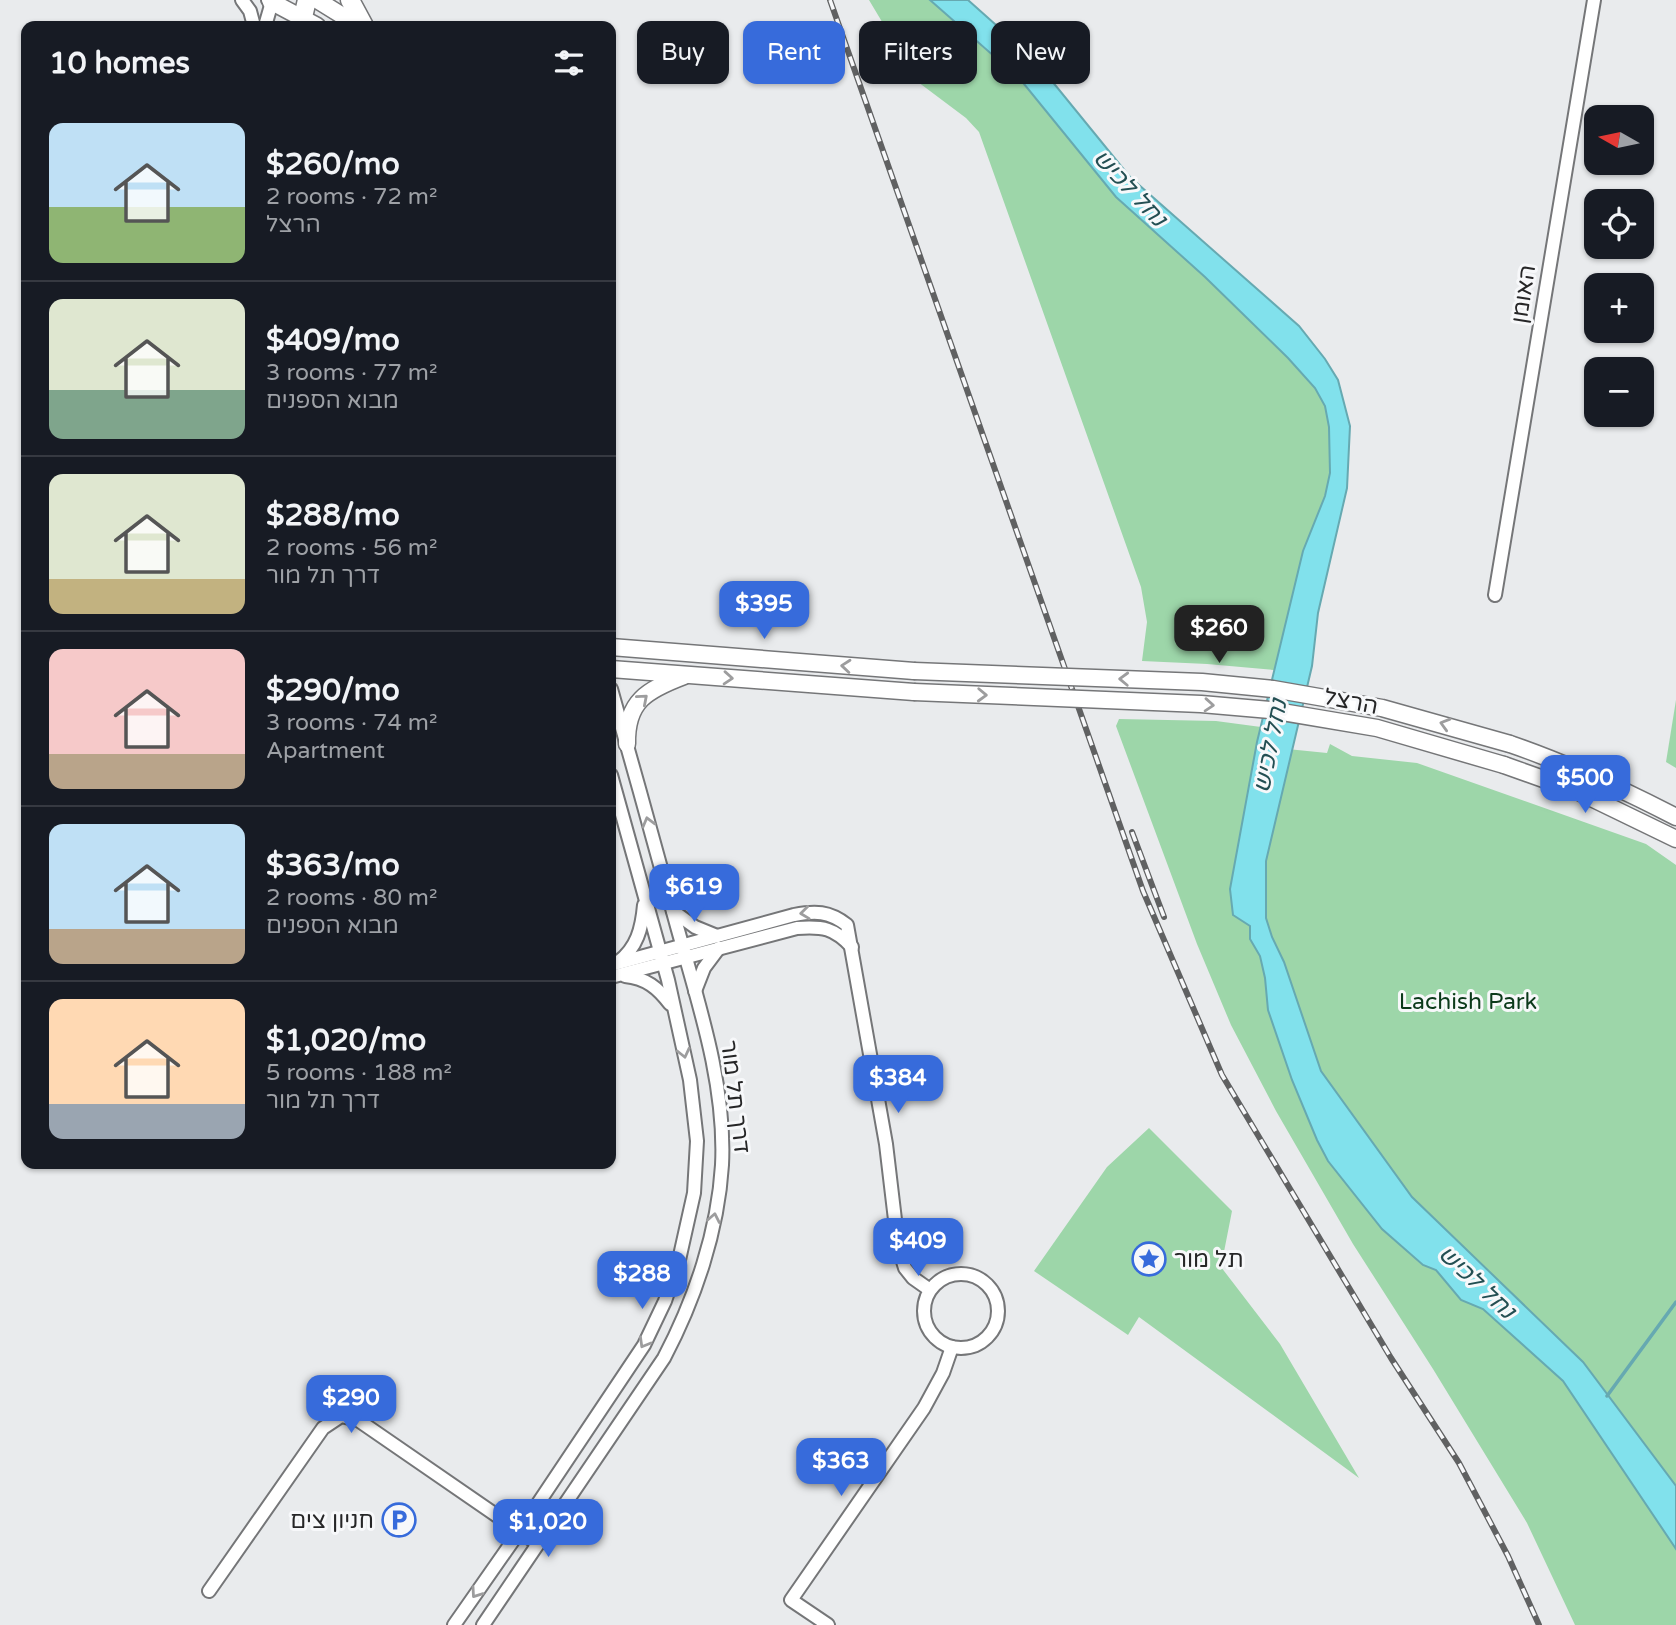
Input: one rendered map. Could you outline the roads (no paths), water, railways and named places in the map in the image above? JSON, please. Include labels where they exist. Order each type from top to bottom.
[{"type":"highway","points":[[350,0],[362,21]]},
{"type":"main road","points":[[317,0],[351,21]]},
{"type":"main road","points":[[271,1],[307,17]]},
{"type":"main road","name":"הרצל","points":[[616,647],[914,671],[1202,682],[1273,689],[1382,708],[1510,744],[1562,761],[1676,817]]},
{"type":"main road","name":"הרצל","points":[[616,669],[914,692],[1201,704],[1270,710],[1344,721],[1504,765],[1577,791],[1676,839]]},
{"type":"main road","points":[[627,744],[628,718],[633,707],[652,691],[687,675]]},
{"type":"street","points":[[242,0],[250,11],[253,21]]},
{"type":"street","name":"האומן","points":[[1494,595],[1594,0]]},
{"type":"street","points":[[266,21],[271,1]]},
{"type":"street","name":"דרך תל מור","points":[[483,1625],[664,1358],[687,1310],[714,1220],[722,1164],[720,1113],[712,1064],[695,991],[616,706]]},
{"type":"street","name":"דרך תל מור","points":[[454,1625],[643,1345],[665,1301],[679,1260],[694,1193],[698,1163],[694,1104],[674,1008],[616,793]]},
{"type":"street","points":[[616,967],[638,938],[645,898]]},
{"type":"street","points":[[673,911],[718,942]]},
{"type":"street","points":[[616,969],[718,942],[814,911],[834,915],[847,925],[886,1144],[898,1245],[905,1268],[913,1278],[930,1290]]},
{"type":"street","points":[[695,991],[718,942]]},
{"type":"street","points":[[616,971],[655,986],[674,1008]]},
{"type":"street","points":[[950,1275],[973,1275],[983,1281],[996,1297],[998,1315],[991,1334],[983,1342],[973,1347],[952,1348],[932,1335],[926,1324],[925,1300],[939,1281],[950,1275]]},
{"type":"street","points":[[828,1625],[791,1600],[934,1392],[952,1348]]},
{"type":"street","points":[[209,1591],[323,1427],[341,1416],[358,1420],[538,1544]]},
{"type":"water","points":[[930,0],[968,0],[991,21],[991,54],[977,41],[977,21],[954,21]]},
{"type":"water","name":"נחל לכיש","points":[[1024,84],[1054,84],[1130,177],[1299,326],[1338,380],[1350,426],[1347,488],[1318,613],[1312,666],[1266,861],[1266,918],[1321,1071],[1412,1197],[1583,1362],[1676,1486],[1676,1549],[1563,1381],[1483,1309],[1461,1300],[1436,1270],[1423,1265],[1382,1229],[1328,1161],[1292,1080],[1268,1010],[1260,956],[1250,939],[1250,926],[1233,915],[1230,889],[1257,742],[1303,551],[1325,496],[1330,473],[1329,427],[1325,406],[1315,388],[1288,358],[1205,277],[1116,197]]},
{"type":"waterway","points":[[1607,1396],[1676,1302]]},
{"type":"railway","points":[[830,0],[1143,891],[1222,1075],[1391,1358],[1459,1463],[1508,1556],[1539,1625]]},
{"type":"railway","points":[[1132,832],[1164,917]]},
{"type":"place","name":"תל מור","points":[[1149,1259]]},
{"type":"place","name":"חניון צים","points":[[399,1520]]},
{"type":"park label","name":"Lachish Park","points":[[1468,1001]]}]
